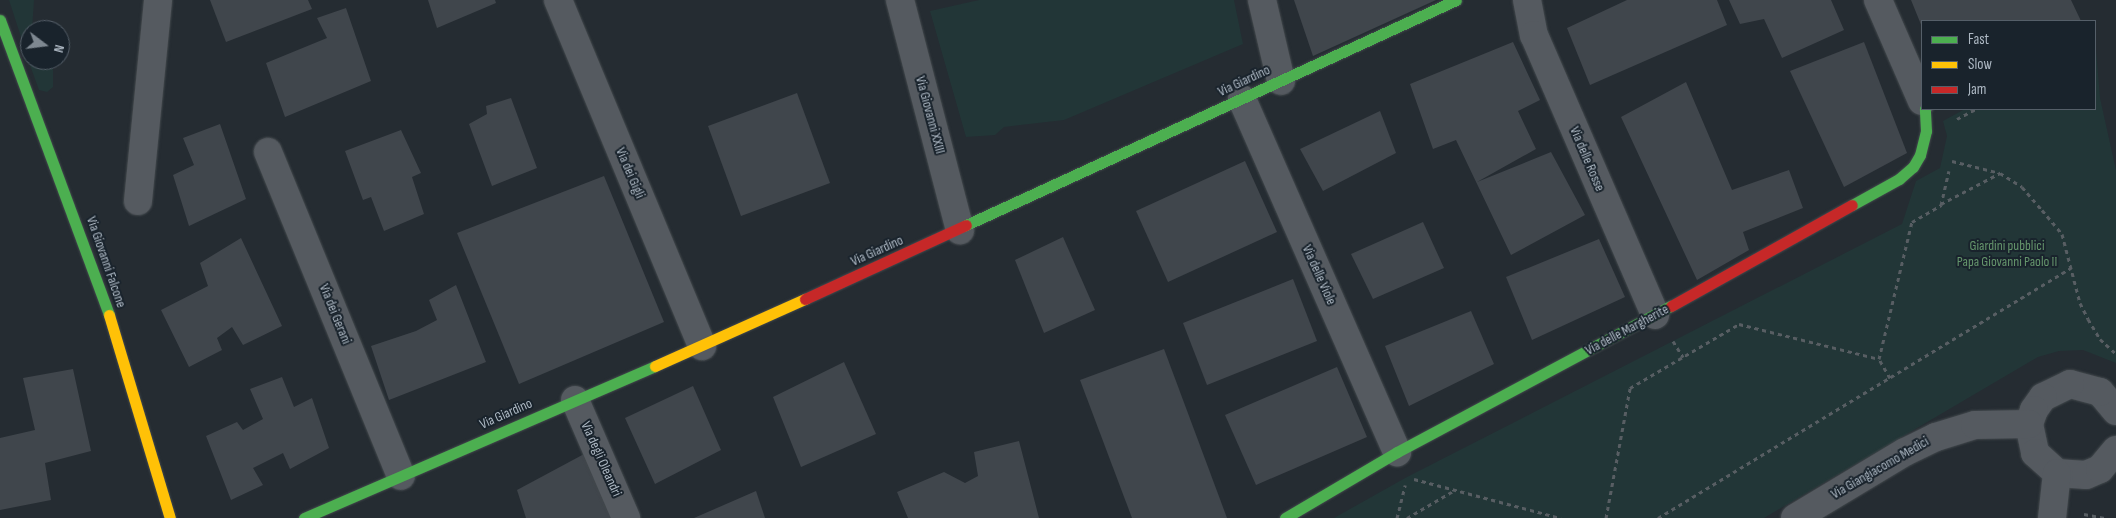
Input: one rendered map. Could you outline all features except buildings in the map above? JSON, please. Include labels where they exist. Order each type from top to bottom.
[{"type":"street","points":[[138,201],[158,0]]},
{"type":"street","name":"Via dei Gigli","points":[[558,0],[702,346]]},
{"type":"street","name":"Via Giovanni XXIII","points":[[900,0],[960,230]]},
{"type":"street","points":[[1262,0],[1281,81]]},
{"type":"street","name":"Via Giardino","points":[[304,518],[702,346],[960,230],[1456,0]]},
{"type":"street","name":"Via delle Rosse","points":[[1527,0],[1534,35],[1655,315]]},
{"type":"street","points":[[1878,0],[1921,100]]},
{"type":"street","name":"Via Giovanni Falcone","points":[[0,20],[69,200],[124,359],[170,518]]},
{"type":"street","name":"Via delle Viole","points":[[1242,99],[1396,452]]},
{"type":"street","name":"Via delle Margherite","points":[[1285,518],[1396,452],[1655,315],[1908,173],[1924,142],[1925,110]]},
{"type":"street","name":"Via dei Gerani","points":[[268,152],[401,476]]},
{"type":"street","points":[[2114,458],[2100,469],[2086,475],[2057,473],[2035,453],[2029,424],[2034,410],[2043,397],[2070,384],[2100,392],[2116,411]]},
{"type":"street","name":"Via degli Oleandri","points":[[575,400],[626,518]]},
{"type":"street","name":"Via Giangiacomo Medici","points":[[1795,518],[1905,452],[1943,434],[1974,425],[2029,424]]},
{"type":"street","points":[[2052,518],[2057,473]]},
{"type":"path","points":[[1941,205],[1952,158],[2000,173],[2022,186],[2062,234],[2088,319],[2100,340],[2116,354]]},
{"type":"path","points":[[1890,378],[1879,359],[1912,222],[2000,173]]},
{"type":"path","points":[[1658,518],[2071,268]]},
{"type":"path","points":[[1606,518],[1630,388],[1739,324],[1879,359]]},
{"type":"path","points":[[1397,518],[1407,477],[1560,518]]},
{"type":"path","points":[[1407,518],[1456,490]]},
{"type":"green space","points":[[9,0],[34,0],[33,20],[20,20],[20,34]]},
{"type":"green space","points":[[979,0],[1234,0],[1243,44],[1064,120],[1004,127],[995,135],[966,137],[930,11]]},
{"type":"green space","name":"Giardini pubblici Papa Giovanni Paolo II","points":[[2096,49],[2100,98],[2116,170],[2116,363],[2083,350],[2059,351],[2038,357],[1764,518],[1334,518],[1407,477],[1902,224],[1916,181],[1940,168],[1947,136],[1943,121],[1963,110],[2096,110]]},
{"type":"green space","points":[[32,70],[53,70],[53,87],[47,92],[39,90]]},
{"type":"traffic: fast","points":[[966,225],[1456,0]]},
{"type":"traffic: fast","points":[[0,20],[109,315]]},
{"type":"traffic: fast","points":[[1852,205],[1899,179],[1913,167],[1920,155],[1926,131],[1925,110]]},
{"type":"traffic: fast","points":[[1285,518],[1397,452],[1671,306]]},
{"type":"traffic: fast","points":[[304,518],[655,366]]},
{"type":"traffic: slow","points":[[655,366],[805,299]]},
{"type":"traffic: slow","points":[[109,315],[170,518]]},
{"type":"traffic: jam","points":[[1671,306],[1852,205]]},
{"type":"traffic: jam","points":[[805,299],[966,225]]}]
